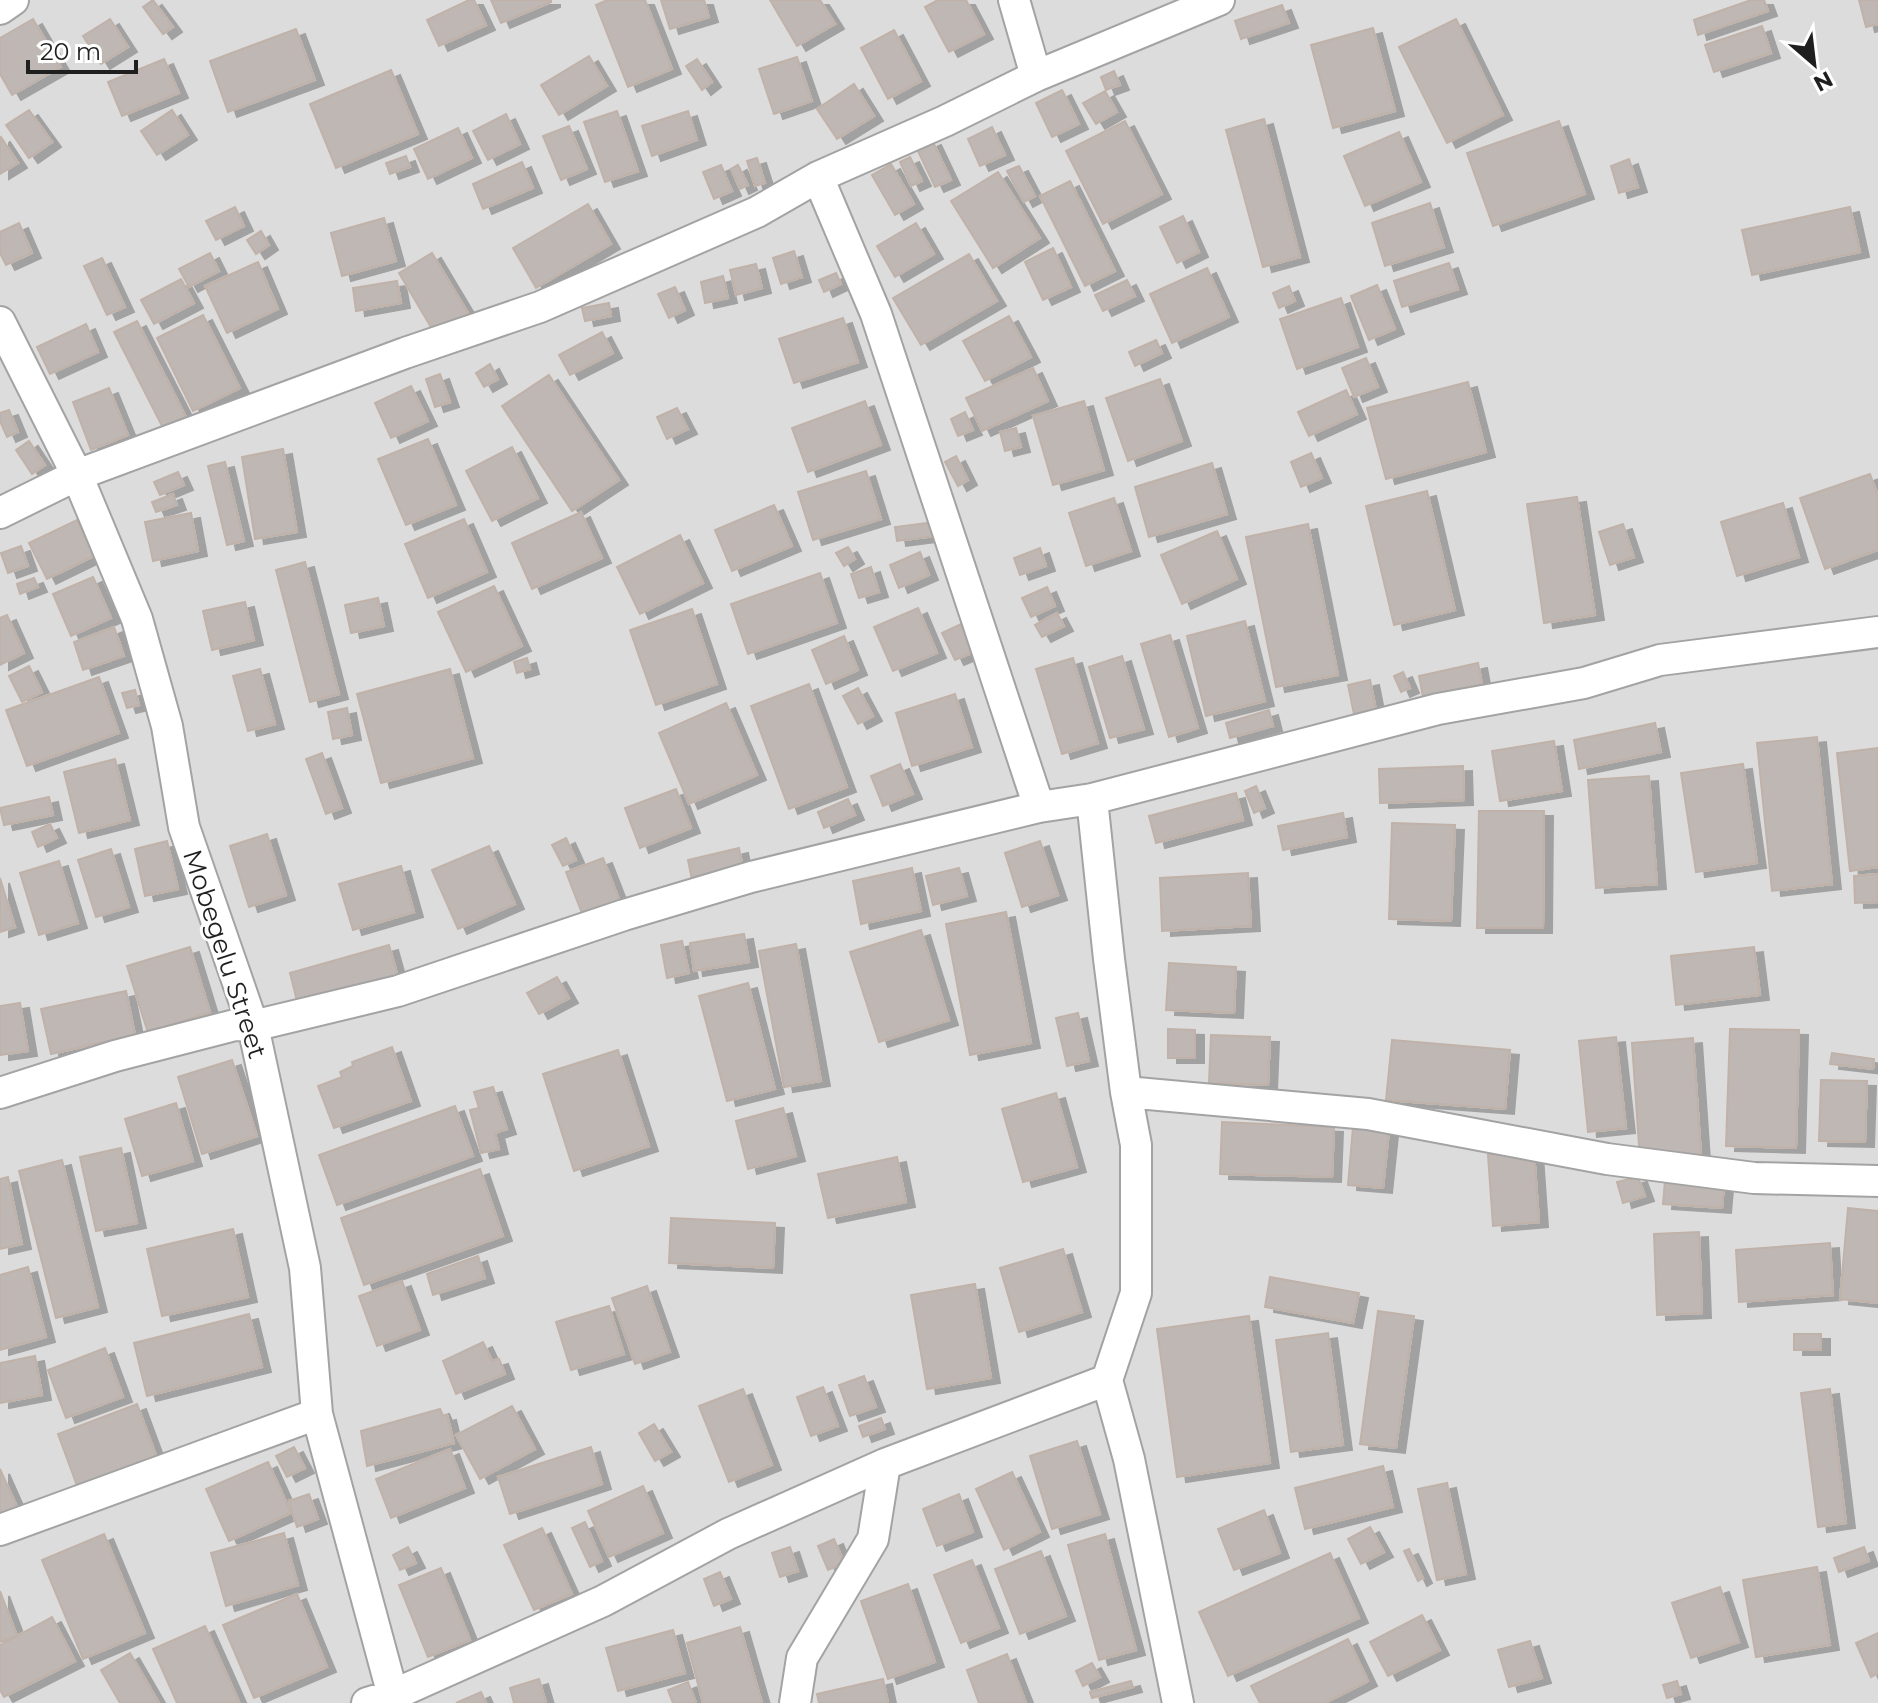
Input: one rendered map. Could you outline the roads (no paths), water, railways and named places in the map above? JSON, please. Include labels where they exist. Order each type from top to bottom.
[{"type":"street","points":[[0,9],[13,0]]},
{"type":"street","points":[[1014,0],[1036,76]]},
{"type":"street","points":[[0,513],[77,475],[405,353],[540,307],[757,212],[818,177],[945,121],[1036,76],[1219,0]]},
{"type":"street","points":[[818,177],[876,314],[1039,807]]},
{"type":"street","name":"Mobegelu Street","points":[[0,322],[77,475],[137,619],[167,726],[184,827],[253,1026],[305,1268],[317,1414],[385,1700]]},
{"type":"street","points":[[0,1093],[115,1056],[235,1025],[253,1026],[398,991],[624,915],[751,877],[1039,807],[1092,799],[1408,716],[1584,683],[1660,660],[1878,632]]},
{"type":"street","points":[[1092,799],[1126,1092],[1136,1145],[1136,1293],[1107,1380],[1129,1459],[1178,1703]]},
{"type":"street","points":[[1126,1092],[1368,1114],[1607,1159],[1754,1178],[1878,1181]]},
{"type":"street","points":[[385,1700],[603,1601],[728,1534],[885,1464],[1107,1380]]},
{"type":"street","points":[[0,1530],[317,1414]]},
{"type":"street","points":[[795,1703],[802,1658],[873,1539],[885,1464]]}]
